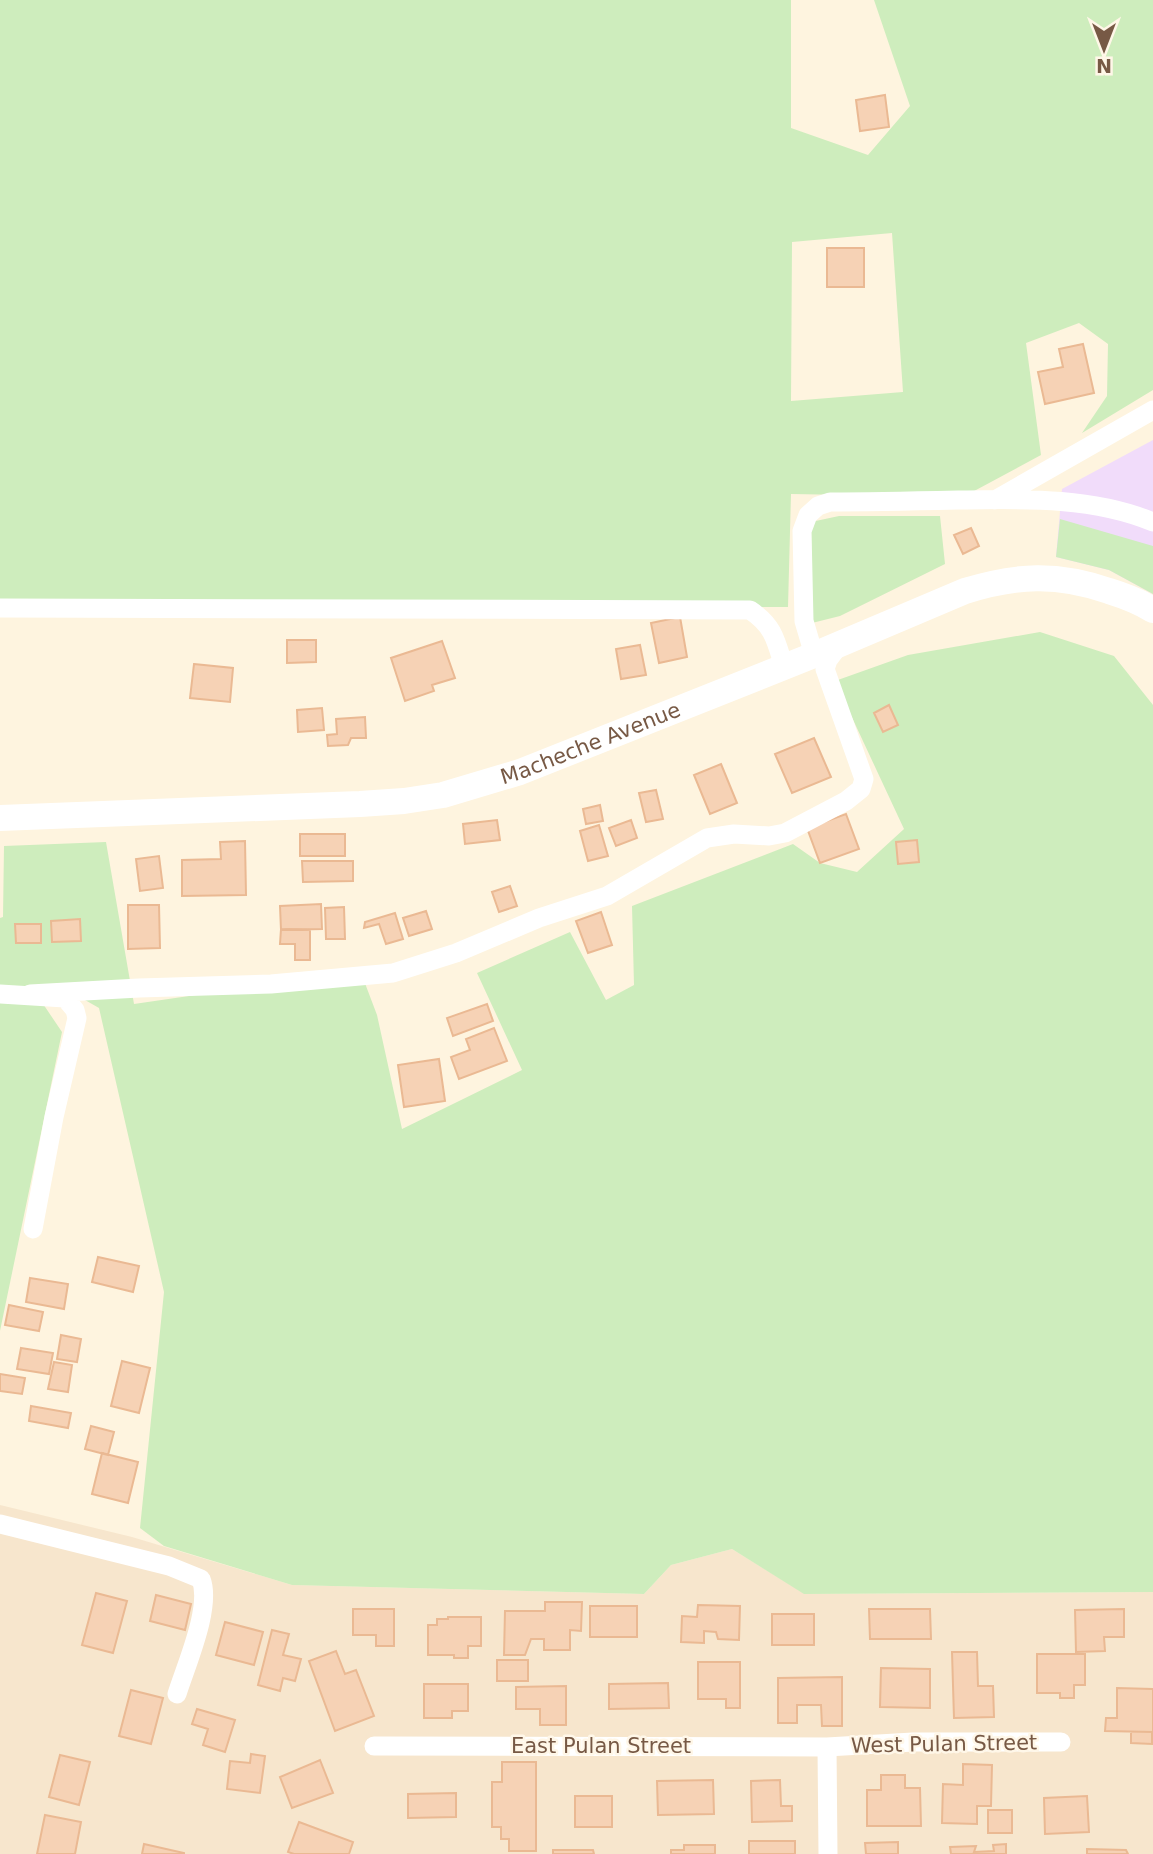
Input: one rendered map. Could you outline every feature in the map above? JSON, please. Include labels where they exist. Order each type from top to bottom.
[{"type":"main road","name":"Macheche Avenue","points":[[0,818],[360,804],[443,795],[520,772],[785,667],[965,591],[995,582],[1026,577],[1086,583],[1139,601],[1153,610]]},
{"type":"street","points":[[995,500],[1153,410]]},
{"type":"street","points":[[814,655],[804,621],[802,531],[808,515],[818,506],[830,502],[1074,502],[1124,511],[1153,522]]},
{"type":"street","points":[[0,608],[750,610],[764,619],[773,632],[785,667]]},
{"type":"street","points":[[0,994],[271,984],[393,973],[456,953],[539,919],[607,897],[677,853],[707,838],[734,834],[769,836],[785,833],[846,801],[860,789],[864,779],[825,669],[828,660],[841,643]]},
{"type":"street","points":[[30,994],[65,998],[75,1010],[77,1018],[54,1117],[33,1229]]},
{"type":"street","points":[[0,1524],[169,1566],[201,1579],[204,1595],[202,1613],[177,1694]]},
{"type":"street","name":"West Pulan Street","points":[[827,1747],[913,1742],[1061,1742]]},
{"type":"street","name":"East Pulan Street","points":[[374,1746],[827,1747]]},
{"type":"street","points":[[827,1747],[828,1854]]},
{"type":"shaded area","points":[[1153,440],[1153,594],[1109,570],[1056,557],[1062,489]]},
{"type":"shaded area","points":[[0,1505],[132,1537],[292,1585],[644,1594],[671,1565],[732,1549],[805,1594],[1153,1592],[1153,1854],[0,1854]]},
{"type":"green space","points":[[0,0],[791,0],[791,128],[868,155],[910,106],[874,0],[1153,0],[1153,390],[1082,433],[1107,396],[1108,344],[1079,323],[1026,343],[1041,455],[963,497],[791,494],[788,607],[0,608]],"holes":[[[892,233],[903,392],[791,401],[792,242]]]},
{"type":"green space","points":[[839,516],[940,516],[945,564],[840,616],[812,623],[811,522]]},
{"type":"green space","points":[[1060,519],[1153,546],[1153,594],[1109,570],[1056,557]]},
{"type":"green space","points":[[1040,632],[1114,656],[1153,705],[1153,1592],[804,1594],[732,1549],[671,1565],[644,1594],[292,1585],[164,1546],[140,1528],[164,1292],[99,1008],[64,988],[33,989],[62,1032],[0,1331],[0,918],[3,917],[4,846],[106,842],[134,1004],[306,979],[363,978],[377,1015],[402,1129],[522,1070],[477,973],[570,932],[606,1000],[634,985],[632,906],[793,844],[820,863],[857,872],[904,829],[835,681],[908,655]]},
{"type":"building","points":[[885,95],[889,127],[860,131],[856,100]]},
{"type":"building","points":[[827,248],[864,248],[864,287],[827,287]]},
{"type":"building","points":[[1083,344],[1094,393],[1045,404],[1038,372],[1063,367],[1059,349]]},
{"type":"building","points":[[971,528],[979,546],[963,554],[954,535]]},
{"type":"building","points":[[680,617],[687,657],[659,663],[651,623]]},
{"type":"building","points":[[287,640],[316,640],[316,662],[287,663]]},
{"type":"building","points":[[442,641],[455,678],[432,685],[434,691],[405,701],[391,658]]},
{"type":"building","points":[[640,645],[646,675],[621,679],[616,649]]},
{"type":"building","points":[[194,664],[233,668],[230,702],[190,698]]},
{"type":"building","points":[[889,705],[898,725],[883,732],[874,713]]},
{"type":"building","points":[[322,708],[324,730],[298,732],[297,710]]},
{"type":"building","points":[[365,717],[366,738],[351,738],[348,745],[328,746],[327,735],[337,734],[336,719]]},
{"type":"building","points":[[814,738],[831,777],[792,793],[775,754]]},
{"type":"building","points":[[721,764],[737,803],[710,814],[694,775]]},
{"type":"building","points":[[656,790],[663,819],[646,822],[639,793]]},
{"type":"building","points":[[600,805],[603,821],[586,824],[583,809]]},
{"type":"building","points":[[846,814],[859,849],[820,863],[807,828]]},
{"type":"building","points":[[497,820],[500,840],[465,844],[463,824]]},
{"type":"building","points":[[631,820],[637,838],[616,846],[609,828]]},
{"type":"building","points":[[599,825],[608,856],[588,861],[580,831]]},
{"type":"building","points":[[300,834],[345,834],[345,856],[300,856]]},
{"type":"building","points":[[917,840],[919,862],[898,864],[896,842]]},
{"type":"building","points":[[245,841],[246,895],[182,896],[182,860],[221,859],[220,842]]},
{"type":"building","points":[[159,856],[163,888],[140,891],[136,859]]},
{"type":"building","points":[[302,861],[353,861],[353,881],[303,882]]},
{"type":"building","points":[[510,886],[517,906],[499,912],[492,892]]},
{"type":"building","points":[[321,904],[322,929],[281,930],[280,906]]},
{"type":"building","points":[[128,905],[159,905],[160,948],[128,949]]},
{"type":"building","points":[[344,907],[345,939],[326,939],[325,908]]},
{"type":"building","points":[[426,911],[432,929],[409,936],[403,918]]},
{"type":"building","points":[[601,912],[612,945],[588,953],[576,921]]},
{"type":"building","points":[[395,913],[403,939],[386,944],[379,924],[364,928],[365,922]]},
{"type":"building","points":[[80,919],[81,941],[52,942],[51,921]]},
{"type":"building","points":[[15,924],[41,924],[41,943],[16,943]]},
{"type":"building","points":[[281,929],[310,930],[310,960],[295,960],[295,944],[280,944]]},
{"type":"building","points":[[487,1004],[493,1021],[453,1036],[447,1018]]},
{"type":"building","points":[[494,1028],[507,1061],[459,1079],[451,1057],[470,1050],[466,1039]]},
{"type":"building","points":[[439,1059],[445,1101],[404,1107],[398,1065]]},
{"type":"building","points":[[98,1257],[139,1266],[133,1292],[92,1282]]},
{"type":"building","points":[[30,1278],[68,1284],[64,1309],[26,1302]]},
{"type":"building","points":[[9,1305],[43,1312],[39,1331],[5,1325]]},
{"type":"building","points":[[61,1335],[81,1339],[77,1362],[57,1359]]},
{"type":"building","points":[[21,1348],[53,1353],[49,1374],[17,1369]]},
{"type":"building","points":[[122,1361],[150,1368],[139,1413],[111,1406]]},
{"type":"building","points":[[54,1362],[72,1365],[68,1392],[48,1389]]},
{"type":"building","points":[[0,1374],[25,1378],[22,1394],[0,1391]]},
{"type":"building","points":[[31,1406],[71,1413],[68,1428],[29,1421]]},
{"type":"building","points":[[91,1426],[114,1432],[108,1455],[85,1449]]},
{"type":"building","points":[[102,1453],[138,1462],[128,1503],[92,1494]]},
{"type":"building","points":[[96,1593],[127,1601],[113,1653],[82,1645]]},
{"type":"building","points":[[156,1595],[191,1604],[185,1630],[150,1621]]},
{"type":"building","points":[[545,1602],[582,1602],[581,1631],[570,1630],[570,1650],[544,1650],[544,1639],[531,1639],[525,1655],[504,1655],[505,1611],[545,1611]]},
{"type":"building","points":[[698,1605],[740,1606],[739,1640],[718,1639],[716,1632],[704,1631],[704,1643],[681,1642],[682,1616],[697,1617]]},
{"type":"building","points":[[590,1606],[637,1606],[637,1637],[590,1637]]},
{"type":"building","points":[[353,1609],[394,1609],[394,1646],[376,1646],[376,1635],[353,1635]]},
{"type":"building","points":[[869,1609],[930,1609],[931,1639],[870,1639]]},
{"type":"building","points":[[1124,1609],[1124,1637],[1104,1637],[1105,1651],[1076,1652],[1075,1610]]},
{"type":"building","points":[[772,1614],[814,1614],[814,1645],[772,1645]]},
{"type":"building","points":[[481,1617],[481,1646],[468,1646],[468,1658],[428,1655],[428,1625],[437,1625],[437,1619]]},
{"type":"building","points":[[225,1622],[263,1632],[254,1665],[216,1655]]},
{"type":"building","points":[[272,1630],[289,1634],[283,1655],[301,1659],[295,1681],[283,1678],[280,1691],[258,1685]]},
{"type":"building","points":[[336,1651],[345,1674],[356,1670],[374,1716],[335,1731],[309,1661]]},
{"type":"building","points":[[952,1652],[977,1652],[978,1686],[993,1686],[994,1717],[954,1718]]},
{"type":"building","points":[[1037,1654],[1085,1654],[1085,1685],[1074,1685],[1074,1698],[1060,1698],[1060,1693],[1037,1693]]},
{"type":"building","points":[[497,1660],[528,1660],[528,1681],[497,1681]]},
{"type":"building","points":[[698,1662],[740,1662],[740,1708],[726,1708],[726,1699],[698,1699]]},
{"type":"building","points":[[881,1668],[930,1669],[930,1708],[880,1707]]},
{"type":"building","points":[[842,1677],[842,1726],[822,1726],[821,1705],[797,1705],[797,1723],[778,1723],[778,1678]]},
{"type":"building","points":[[668,1683],[669,1708],[609,1709],[609,1684]]},
{"type":"building","points":[[424,1684],[468,1684],[468,1711],[452,1711],[452,1718],[424,1718]]},
{"type":"building","points":[[566,1686],[566,1725],[540,1725],[540,1709],[516,1709],[516,1687]]},
{"type":"building","points":[[1117,1688],[1153,1689],[1153,1732],[1105,1731],[1106,1718],[1117,1718]]},
{"type":"building","points":[[131,1690],[163,1698],[151,1744],[119,1736]]},
{"type":"building","points":[[197,1709],[235,1720],[225,1752],[203,1745],[208,1729],[192,1724]]},
{"type":"building","points":[[1131,1732],[1152,1732],[1152,1744],[1131,1743]]},
{"type":"building","points":[[251,1754],[265,1756],[260,1793],[227,1789],[230,1761],[250,1763]]},
{"type":"building","points":[[60,1755],[90,1762],[79,1805],[49,1797]]},
{"type":"building","points":[[320,1760],[333,1793],[292,1808],[280,1777]]},
{"type":"building","points":[[502,1762],[536,1762],[536,1851],[509,1851],[509,1839],[501,1839],[501,1827],[492,1827],[492,1782],[502,1782]]},
{"type":"building","points":[[963,1764],[992,1765],[991,1806],[977,1806],[977,1824],[942,1823],[943,1784],[963,1785]]},
{"type":"building","points":[[881,1775],[905,1775],[905,1788],[920,1788],[921,1826],[867,1826],[867,1790],[881,1790]]},
{"type":"building","points":[[713,1780],[714,1814],[658,1815],[657,1781]]},
{"type":"building","points":[[780,1780],[781,1806],[792,1806],[792,1821],[752,1822],[751,1781]]},
{"type":"building","points":[[456,1793],[456,1817],[408,1818],[408,1794]]},
{"type":"building","points":[[575,1796],[612,1796],[612,1827],[575,1827]]},
{"type":"building","points":[[1087,1796],[1089,1832],[1045,1834],[1044,1798]]},
{"type":"building","points":[[988,1810],[1012,1810],[1012,1833],[988,1833]]},
{"type":"building","points":[[45,1815],[81,1822],[75,1854],[37,1854]]},
{"type":"building","points":[[299,1822],[353,1842],[349,1854],[288,1852]]},
{"type":"building","points":[[749,1841],[795,1841],[795,1854],[749,1854]]},
{"type":"building","points":[[898,1842],[898,1854],[866,1854],[865,1843]]},
{"type":"building","points":[[144,1844],[184,1853],[184,1854],[142,1854]]},
{"type":"building","points":[[1006,1844],[1006,1854],[951,1854],[950,1847],[976,1846],[974,1852],[994,1851],[993,1845]]},
{"type":"building","points":[[684,1845],[715,1845],[715,1854],[671,1854],[671,1850],[684,1850]]},
{"type":"building","points":[[1087,1849],[1126,1850],[1128,1854],[1087,1854]]},
{"type":"building","points":[[553,1850],[593,1850],[594,1854],[553,1854]]}]
